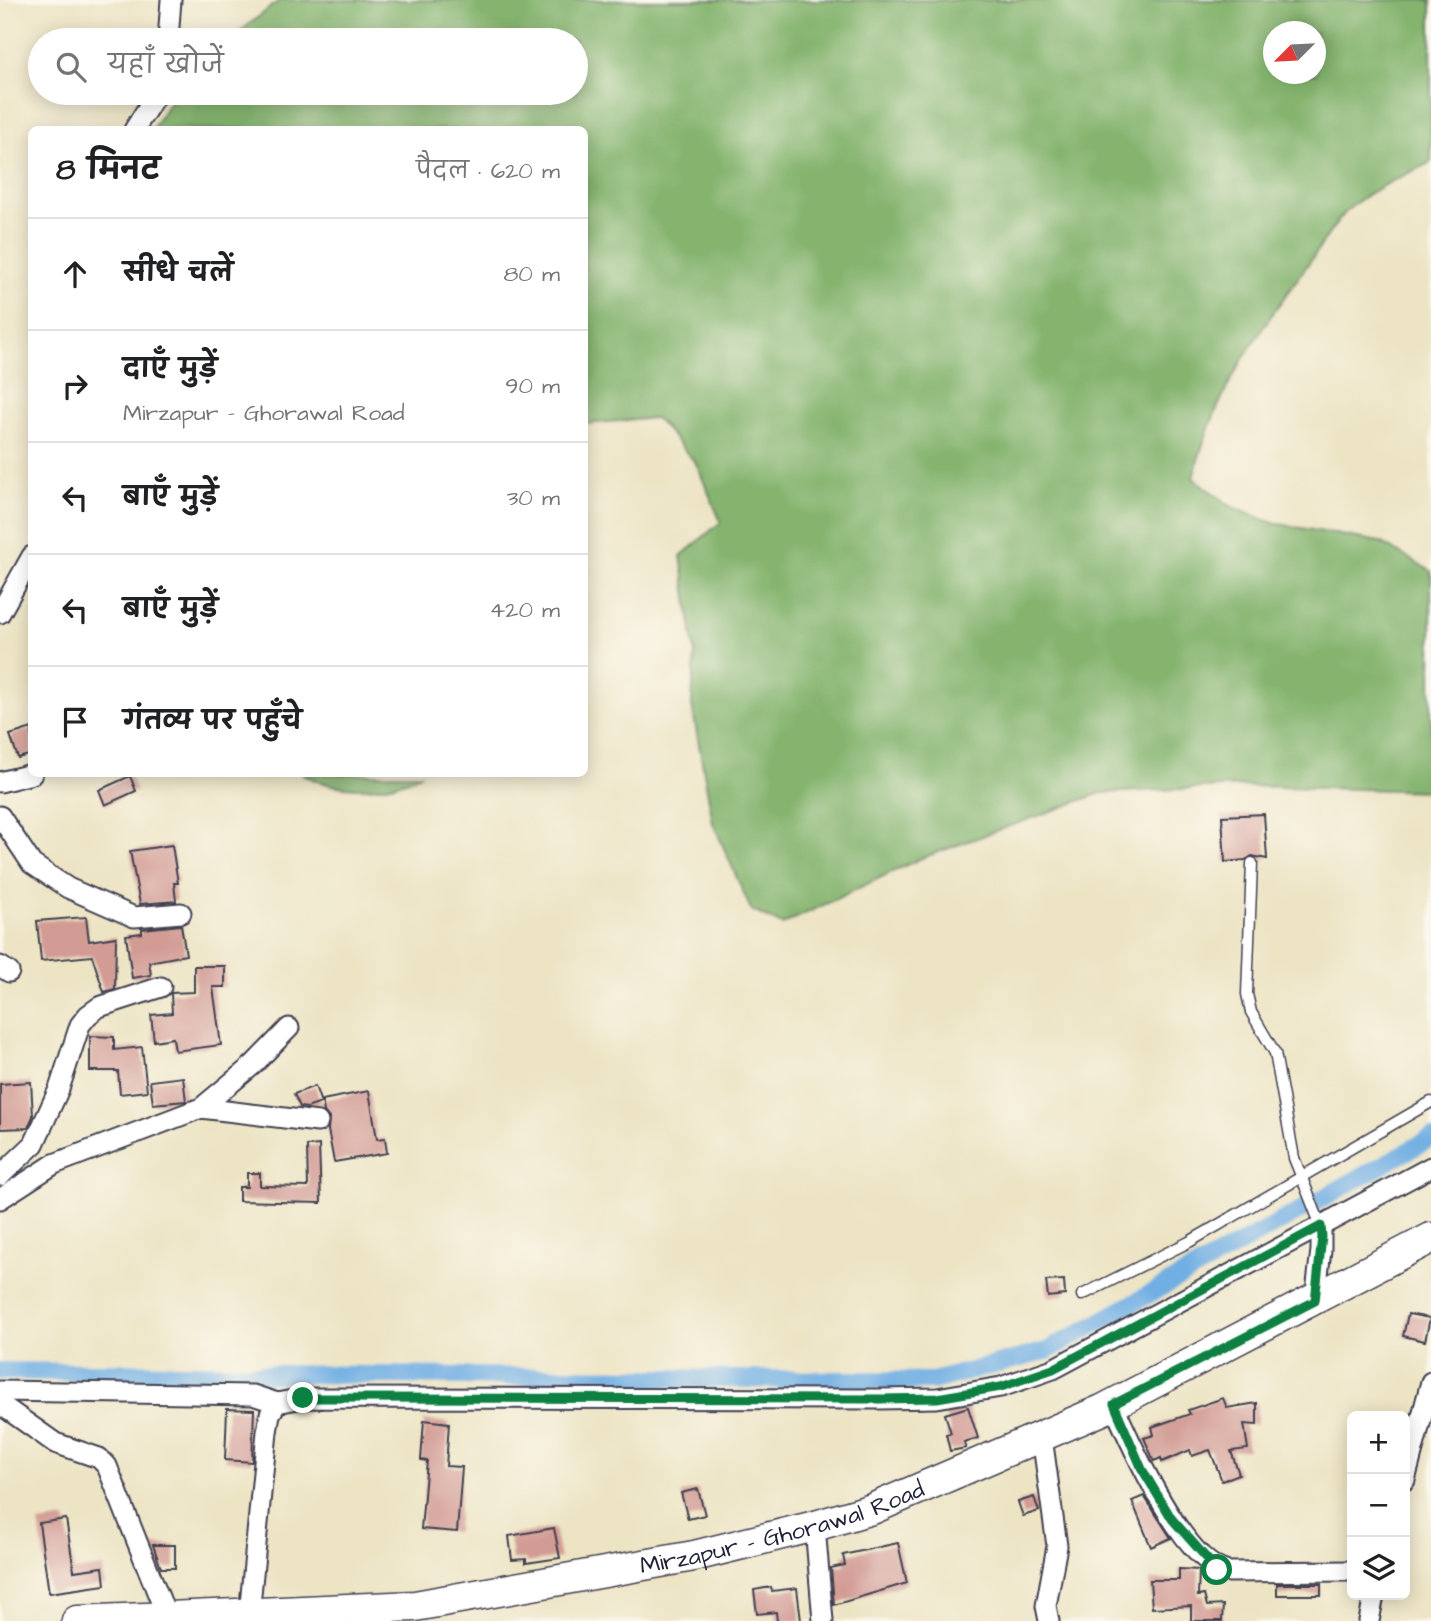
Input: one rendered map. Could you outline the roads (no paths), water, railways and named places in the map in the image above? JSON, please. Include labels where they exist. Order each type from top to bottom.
[{"type":"main road","name":"Mirzapur - Ghorawal Road","points":[[77,1621],[249,1615],[415,1614],[694,1556],[815,1526],[872,1509],[1114,1404],[1431,1238]]},
{"type":"street","points":[[169,28],[171,0]]},
{"type":"street","points":[[136,126],[150,105]]},
{"type":"street","points":[[0,613],[28,563]]},
{"type":"street","points":[[0,782],[28,775]]},
{"type":"street","points":[[0,816],[32,864],[68,888],[134,917],[181,913]]},
{"type":"street","points":[[0,1177],[34,1144],[59,1089],[79,1025],[99,1007],[161,987]]},
{"type":"street","points":[[0,1199],[54,1164],[201,1108],[254,1064],[289,1028]]},
{"type":"street","points":[[201,1108],[318,1122]]},
{"type":"street","points":[[0,1391],[253,1395],[277,1403],[303,1398],[686,1401],[937,1398],[1001,1387],[1078,1357],[1320,1222],[1431,1167]]},
{"type":"street","points":[[1315,1301],[1322,1237],[1320,1222]]},
{"type":"street","points":[[1407,1474],[1431,1382]]},
{"type":"street","points":[[249,1615],[267,1432],[277,1403]]},
{"type":"street","points":[[0,1404],[55,1443],[99,1458],[107,1466],[167,1617]]},
{"type":"street","points":[[1114,1404],[1142,1469],[1172,1519],[1210,1565],[1228,1572],[1347,1570]]},
{"type":"street","points":[[1042,1437],[1057,1546],[1046,1606],[1049,1621]]},
{"type":"street","points":[[815,1526],[823,1621]]},
{"type":"street","points":[[1369,1621],[1373,1600]]},
{"type":"lane","points":[[1252,863],[1247,994],[1251,1012],[1275,1053],[1289,1136],[1302,1183],[1320,1222]]},
{"type":"lane","points":[[1082,1295],[1302,1183],[1431,1102]]},
{"type":"waterway","points":[[0,1371],[933,1381],[1047,1351],[1431,1138]]}]
